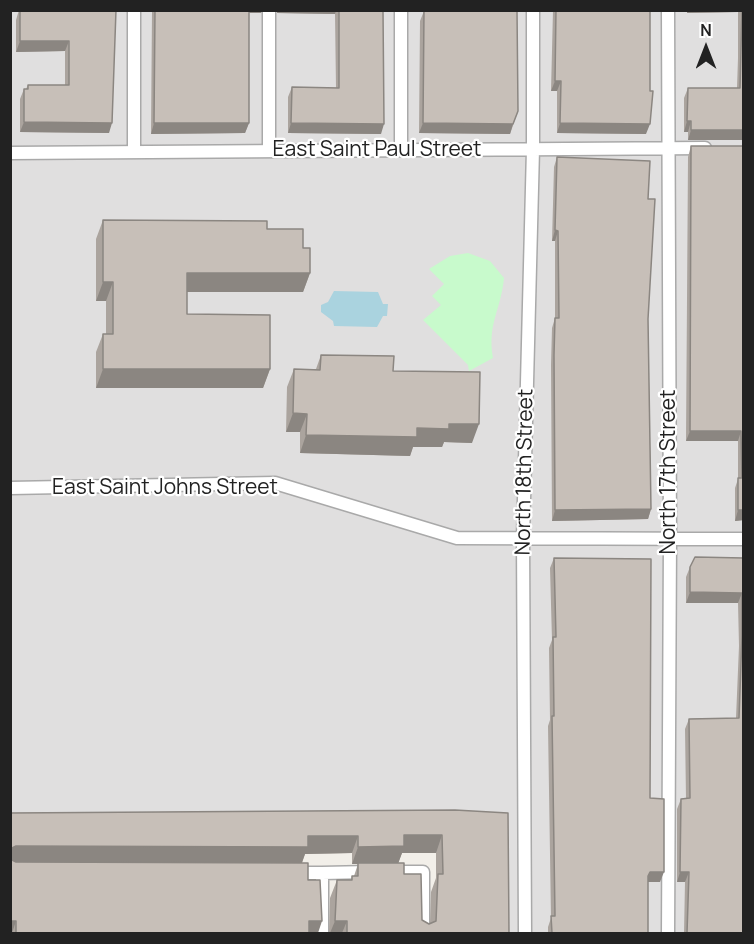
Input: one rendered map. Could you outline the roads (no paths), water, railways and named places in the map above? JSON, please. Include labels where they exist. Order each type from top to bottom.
[{"type":"lane","points":[[134,10],[134,152]]},
{"type":"lane","points":[[269,10],[269,151]]},
{"type":"lane","points":[[401,10],[401,150]]},
{"type":"lane","name":"North 18th Street","points":[[525,933],[523,538],[533,149],[533,10]]},
{"type":"lane","name":"North 17th Street","points":[[668,10],[670,539],[668,933]]},
{"type":"lane","name":"East Saint Paul Street","points":[[10,153],[722,148]]},
{"type":"lane","name":"East Saint Johns Street","points":[[10,488],[275,483],[457,538],[744,539]]},
{"type":"lane","points":[[274,873],[423,872],[423,933]]},
{"type":"lane","points":[[322,873],[322,933]]},
{"type":"water","points":[[334,291],[378,292],[383,304],[388,304],[387,316],[383,316],[377,327],[334,326],[333,321],[321,312],[321,305],[328,302]]}]
